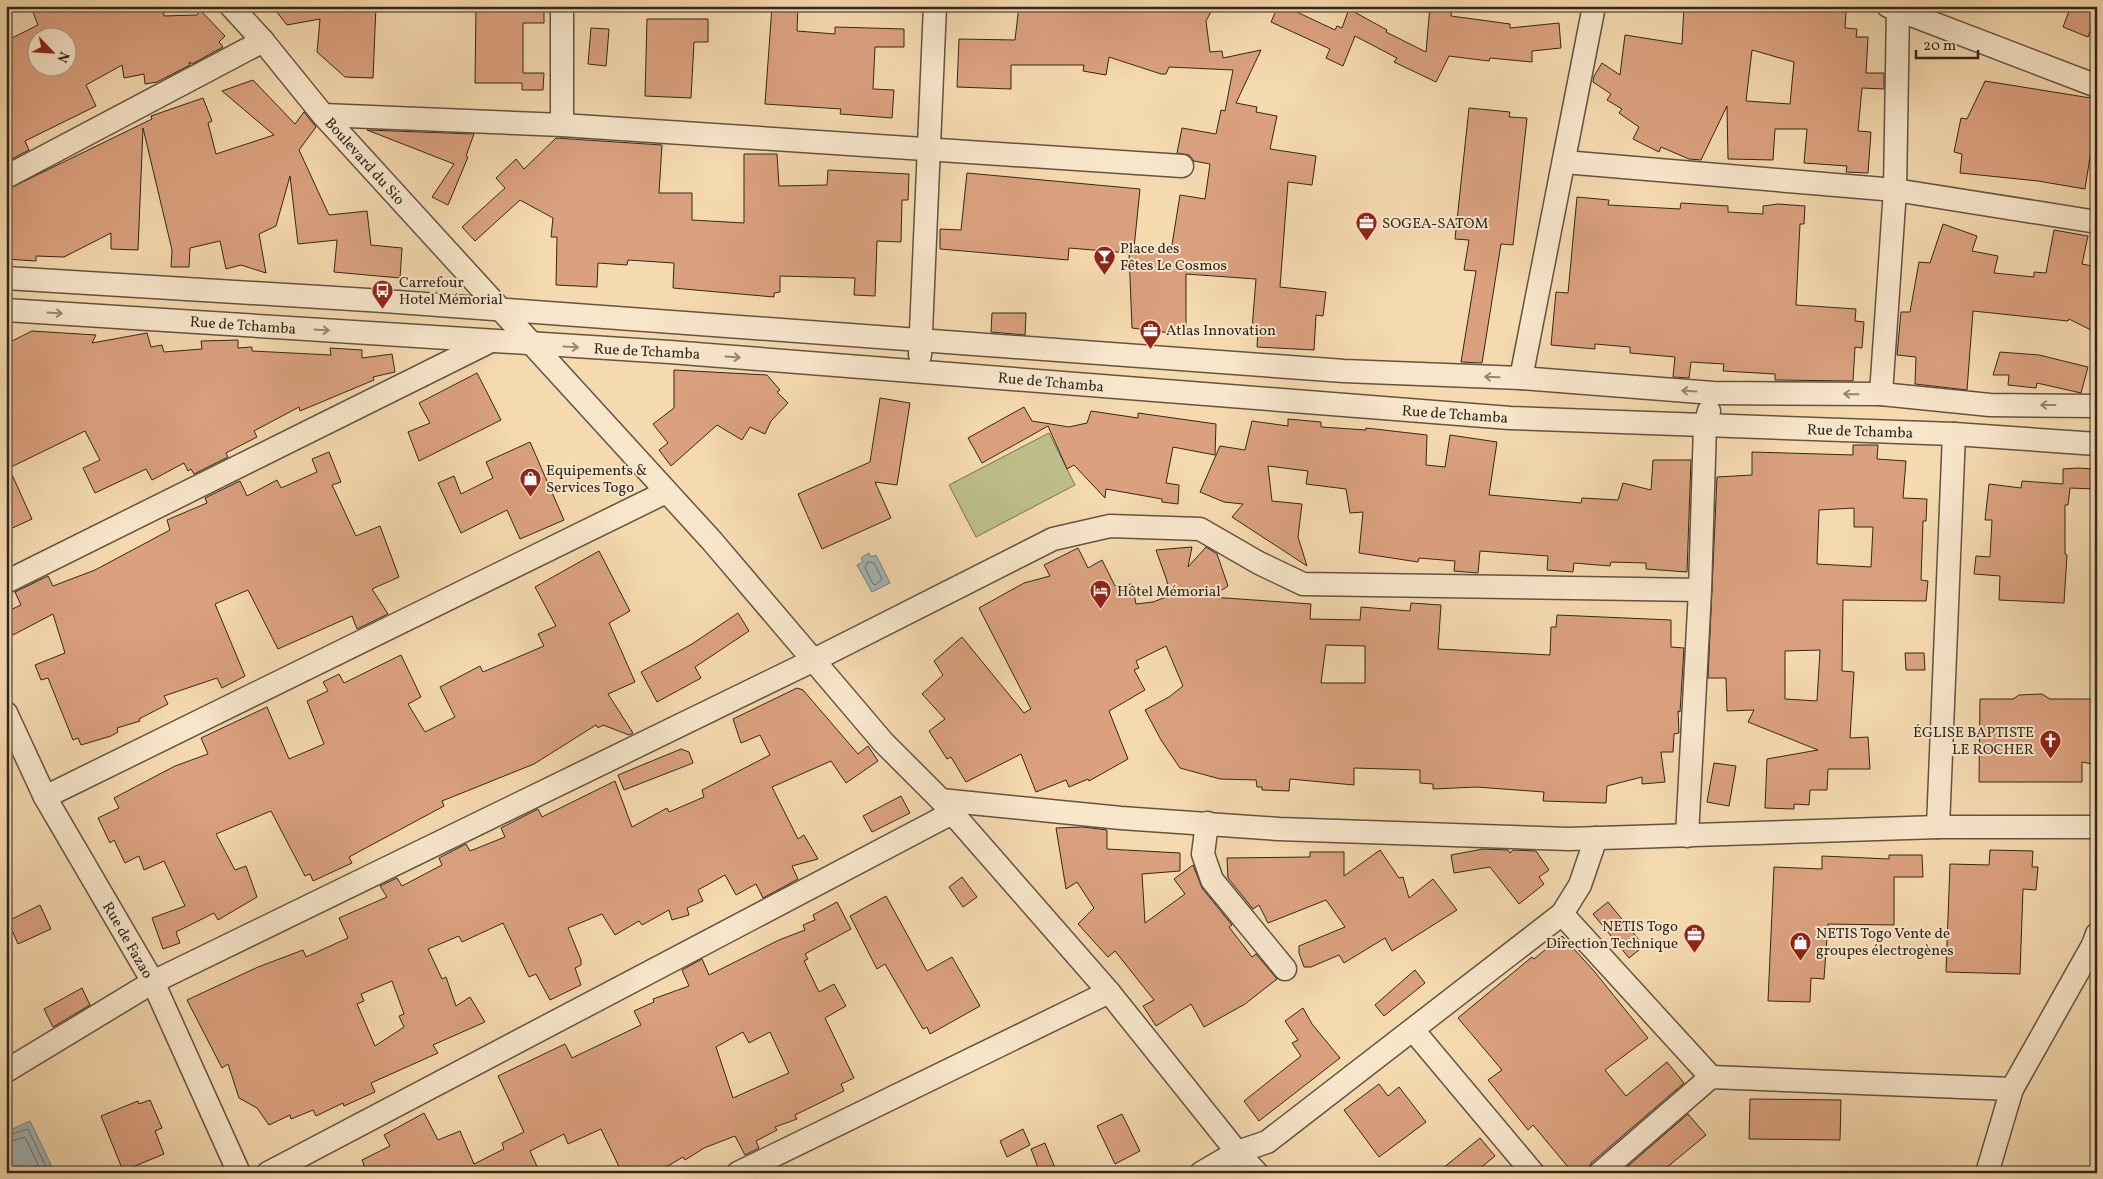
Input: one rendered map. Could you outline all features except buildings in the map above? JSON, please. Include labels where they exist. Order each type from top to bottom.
[{"type":"street","name":"Boulevard du Sio","points":[[232,6],[323,115],[712,541],[882,742],[946,807],[1109,992],[1237,1152],[1257,1173]]},
{"type":"street","points":[[562,6],[562,125]]},
{"type":"street","points":[[919,371],[930,149],[934,6]]},
{"type":"street","points":[[1521,378],[1594,6]]},
{"type":"street","points":[[1881,394],[1895,190],[1893,8],[2097,86]]},
{"type":"street","points":[[6,177],[263,41]]},
{"type":"street","points":[[323,115],[562,125],[1182,166]]},
{"type":"street","points":[[1564,162],[1895,190],[2097,222]]},
{"type":"street","name":"Rue de Tchamba","points":[[6,278],[384,301],[1344,371],[1521,378],[1713,393],[1881,394],[1990,405],[2097,406]]},
{"type":"street","name":"Rue de Tchamba","points":[[6,310],[531,345],[670,352],[1482,416],[1954,434],[2097,444]]},
{"type":"street","points":[[6,582],[490,341]]},
{"type":"street","points":[[1687,836],[1700,590],[1706,425],[1713,393]]},
{"type":"street","points":[[1938,827],[1954,434]]},
{"type":"street","points":[[45,797],[666,492]]},
{"type":"street","points":[[6,1072],[153,982],[814,660],[1053,539],[1110,526],[1200,529],[1259,564],[1303,584],[1700,590]]},
{"type":"street","name":"Rue de Fazao","points":[[6,713],[45,797],[153,982],[239,1173]]},
{"type":"street","points":[[268,1173],[946,807],[1279,829],[1596,838],[1938,827],[2097,827]]},
{"type":"street","points":[[1207,823],[1203,854],[1212,880],[1285,969]]},
{"type":"street","points":[[1201,1173],[1237,1152],[1267,1142],[1562,914],[1580,885],[1596,838]]},
{"type":"street","points":[[1562,914],[1711,1078]]},
{"type":"street","points":[[1993,1172],[2012,1089],[2096,942]]},
{"type":"street","points":[[738,1173],[1109,992]]},
{"type":"street","points":[[1413,1030],[1533,1173]]},
{"type":"street","points":[[1600,1173],[1711,1078],[2012,1089]]},
{"type":"green space","points":[[1049,433],[1075,485],[976,537],[949,485]]},
{"type":"water","points":[[869,553],[871,557],[876,555],[890,583],[872,592],[857,565],[863,562],[861,558]]},
{"type":"water","points":[[30,1121],[55,1173],[6,1173],[6,1132]]},
{"type":"place","name":"SOGEA-SATOM","points":[[1366,242]]},
{"type":"place","name":"Place des Fêtes Le Cosmos","points":[[1104,276]]},
{"type":"place","name":"Carrefour Hotel Mémorial","points":[[383,310]]},
{"type":"place","name":"Atlas Innovation","points":[[1150,349]]},
{"type":"place","name":"Equipements & Services Togo","points":[[530,498]]},
{"type":"place","name":"Hôtel Mémorial","points":[[1101,610]]},
{"type":"place","name":"ÉGLISE BAPTISTE LE ROCHER","points":[[2050,760]]},
{"type":"place","name":"NETIS Togo Direction Technique","points":[[1694,954]]},
{"type":"place","name":"NETIS Togo Vente de groupes électrogènes","points":[[1800,961]]}]
